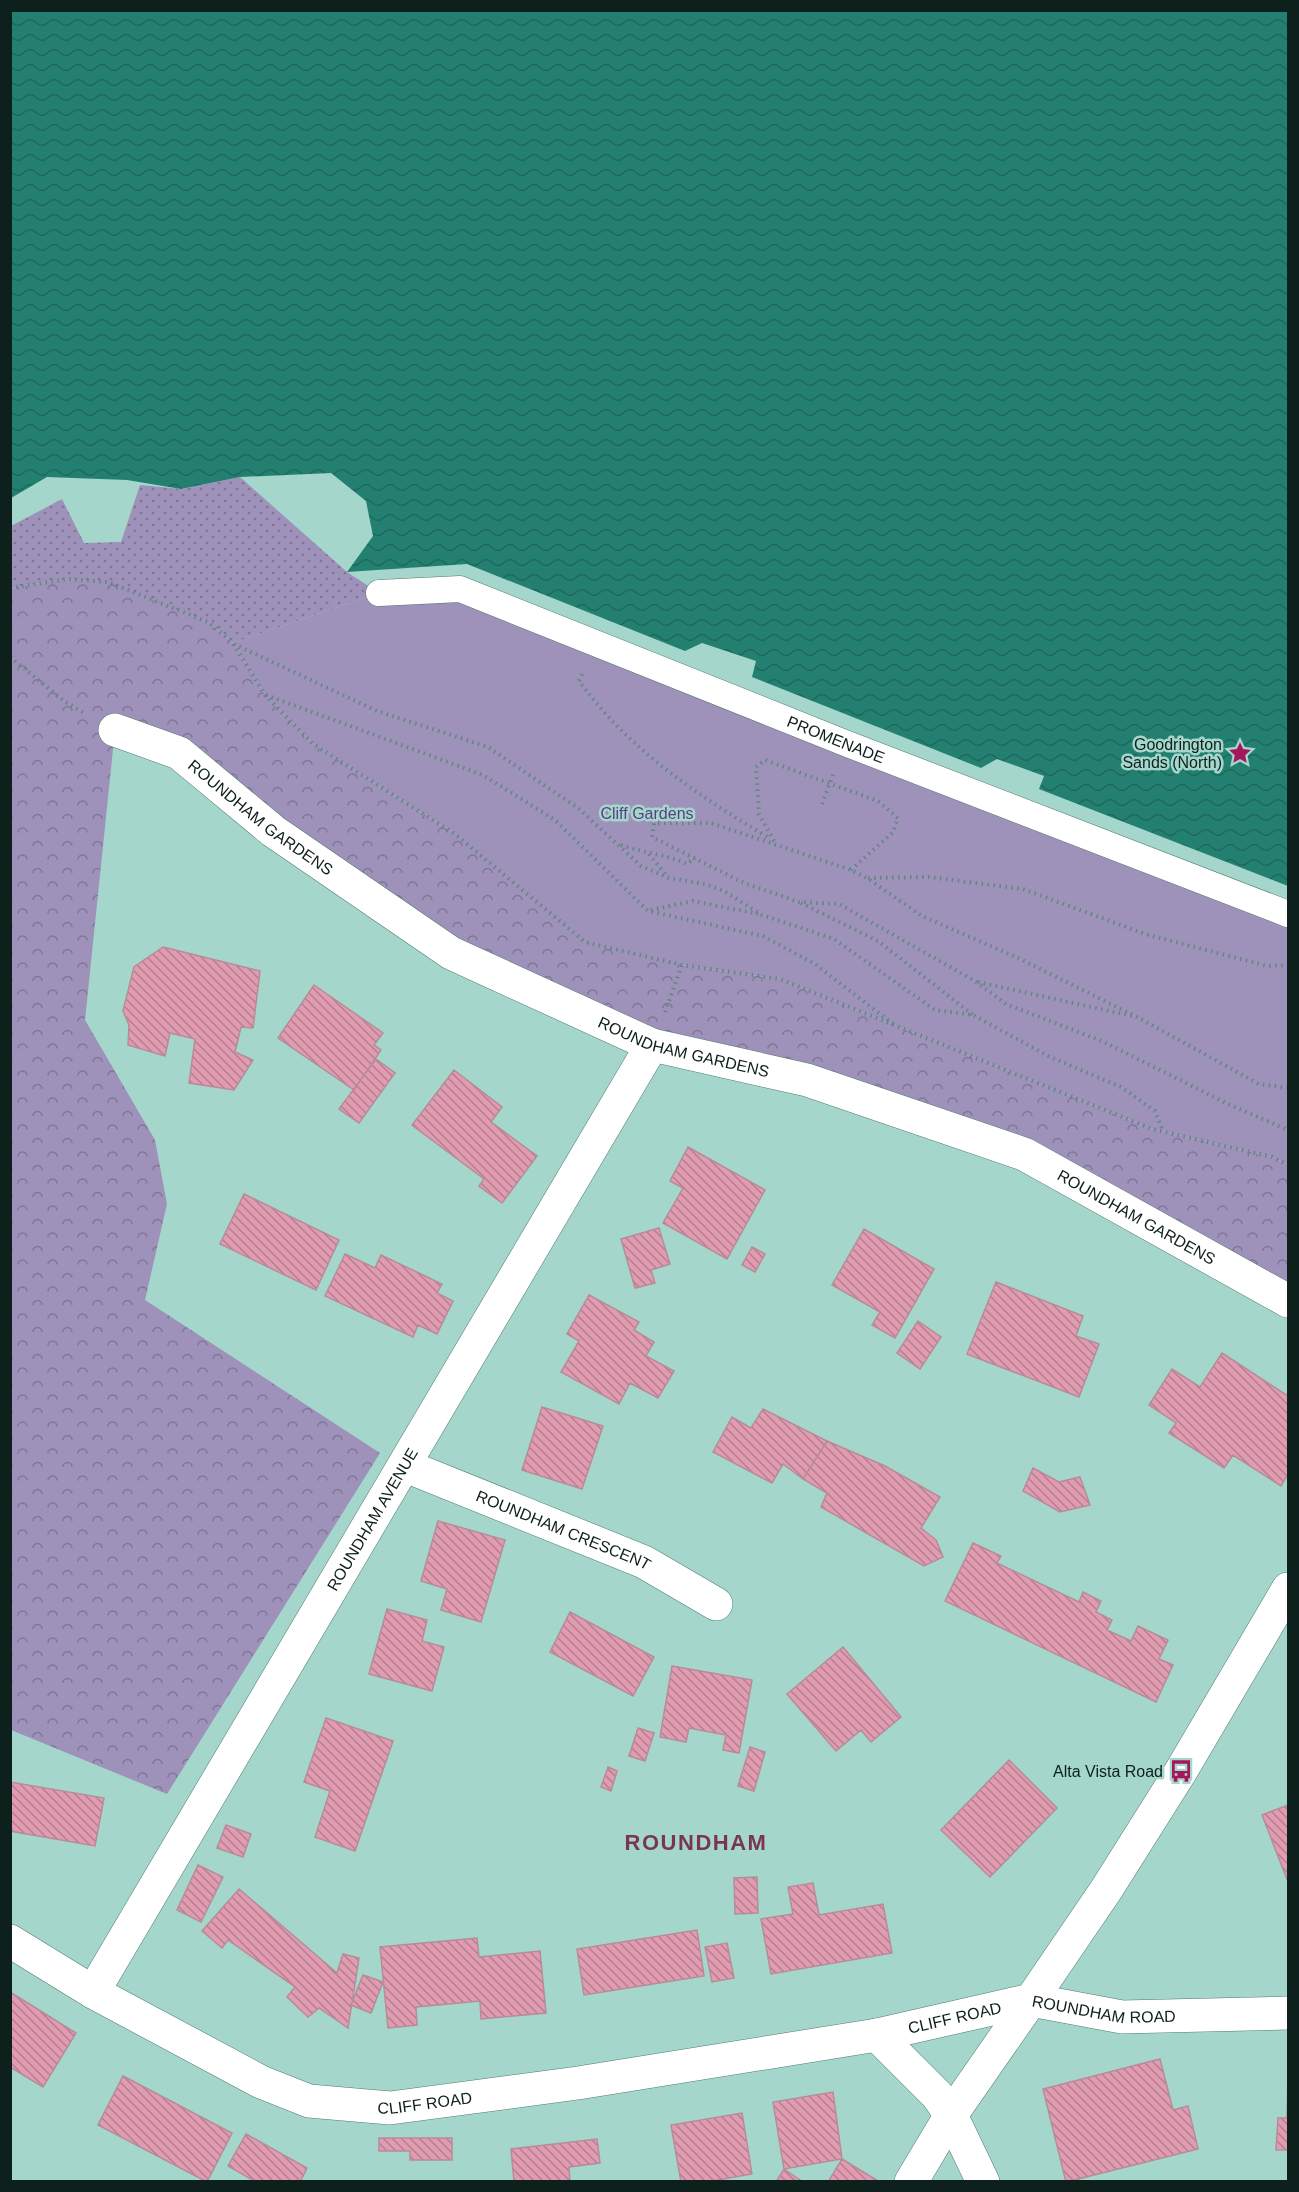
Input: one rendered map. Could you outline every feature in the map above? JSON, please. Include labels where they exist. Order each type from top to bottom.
[{"type":"street","name":"PROMENADE","points":[[379,593],[460,589],[845,744],[1288,914]]},
{"type":"street","name":"ROUNDHAM GARDENS","points":[[115,730],[179,753],[273,831],[451,953],[652,1046],[807,1080],[1024,1154],[1288,1301]]},
{"type":"street","name":"ROUNDHAM AVENUE","points":[[93,1992],[406,1466],[652,1046]]},
{"type":"street","name":"ROUNDHAM CRESCENT","points":[[406,1466],[644,1562],[716,1604]]},
{"type":"street","points":[[1031,2000],[1106,1890],[1181,1771],[1288,1589]]},
{"type":"street","name":"CLIFF ROAD","points":[[10,1941],[93,1992],[261,2082],[309,2101],[390,2108],[578,2083],[876,2035],[1031,2000]]},
{"type":"street","name":"ROUNDHAM ROAD","points":[[911,2181],[951,2115],[1031,2000],[1122,2017],[1288,2013]]},
{"type":"street","name":"CLIFF ROAD","points":[[876,2035],[914,2070],[951,2115],[983,2181]]},
{"type":"path","points":[[10,588],[68,579],[108,582],[208,622],[233,643],[377,711],[488,747],[578,808],[641,866],[669,878],[705,884],[724,891],[762,915]]},
{"type":"path","points":[[595,642],[579,681],[621,732],[687,788],[775,842]]},
{"type":"path","points":[[233,643],[265,695],[313,744],[455,834],[585,942],[682,965],[780,979],[1163,1132],[1272,1157],[1288,1165]]},
{"type":"path","points":[[10,657],[64,701],[115,730]]},
{"type":"path","points":[[265,695],[483,775],[555,820],[648,911],[763,936],[815,964],[899,1028]]},
{"type":"path","points":[[775,842],[759,814],[756,767],[765,760],[878,801],[898,818],[893,832],[851,870]]},
{"type":"path","points":[[1163,1132],[1155,1111],[1121,1087],[1048,1056],[973,1015],[878,941],[799,902],[744,883],[652,837],[654,823],[711,822],[775,842],[804,855],[851,870],[867,878],[921,916],[1018,958],[1139,1018],[1259,1084],[1288,1088]]},
{"type":"path","points":[[620,845],[649,854],[663,854],[687,864],[696,858]]},
{"type":"path","points":[[649,854],[669,878]]},
{"type":"path","points":[[867,878],[929,877],[1023,889],[1145,934],[1267,966],[1288,965]]},
{"type":"path","points":[[648,911],[693,901],[762,915],[834,939],[935,1010],[973,1015]]},
{"type":"path","points":[[799,902],[839,904],[975,981],[1006,1004],[1104,1042],[1228,1104],[1288,1130]]},
{"type":"path","points":[[652,1046],[682,965]]},
{"type":"path","points":[[975,981],[1139,1018]]},
{"type":"green space","points":[[240,477],[347,572],[379,593],[233,643],[208,622],[108,583],[68,579],[11,588],[11,526],[62,499],[84,543],[121,542],[140,485],[182,489]]},
{"type":"green space","points":[[68,579],[108,582],[208,622],[233,643],[265,695],[313,744],[455,834],[682,965],[780,979],[1152,1129],[1272,1157],[1288,1165],[1288,1301],[1024,1154],[652,1045],[451,953],[115,730],[85,1020],[155,1140],[167,1204],[145,1300],[380,1453],[167,1794],[11,1730],[11,588]]},
{"type":"green space","name":"Cliff Gardens","points":[[460,589],[1288,914],[1288,1165],[1272,1157],[1152,1129],[780,979],[682,965],[585,942],[455,834],[313,744],[265,695],[233,643],[379,593]]},
{"type":"water","points":[[11,10],[1288,11],[1288,886],[1039,789],[1044,776],[997,759],[981,768],[752,677],[756,661],[702,643],[685,651],[467,564],[347,572],[373,536],[366,501],[331,473],[240,477],[181,489],[127,480],[47,477],[11,498]]},
{"type":"building","points":[[163,947],[260,971],[253,1028],[241,1027],[235,1052],[253,1060],[234,1090],[189,1083],[195,1039],[170,1033],[165,1056],[128,1045],[129,1025],[123,1011],[134,967]]},
{"type":"building","points":[[314,985],[383,1033],[374,1045],[381,1050],[354,1090],[278,1038]]},
{"type":"building","points":[[376,1059],[395,1073],[359,1123],[339,1109]]},
{"type":"building","points":[[454,1070],[502,1107],[491,1122],[537,1156],[502,1203],[479,1186],[484,1179],[412,1125]]},
{"type":"building","points":[[688,1147],[765,1190],[727,1259],[663,1223],[683,1188],[670,1181]]},
{"type":"building","points":[[244,1194],[339,1240],[316,1290],[220,1244]]},
{"type":"building","points":[[659,1228],[670,1264],[651,1270],[655,1283],[635,1288],[621,1239]]},
{"type":"building","points":[[864,1229],[934,1269],[895,1338],[872,1325],[880,1312],[832,1285]]},
{"type":"building","points":[[752,1247],[765,1254],[755,1272],[742,1265]]},
{"type":"building","points":[[345,1254],[375,1268],[381,1255],[442,1284],[437,1293],[453,1301],[437,1334],[418,1325],[413,1337],[325,1296]]},
{"type":"building","points":[[996,1282],[1083,1316],[1076,1336],[1099,1344],[1079,1397],[967,1354]]},
{"type":"building","points":[[589,1295],[639,1322],[634,1330],[654,1342],[646,1356],[674,1371],[658,1398],[630,1383],[619,1404],[561,1372],[579,1341],[567,1334]]},
{"type":"building","points":[[918,1321],[941,1337],[920,1369],[897,1353]]},
{"type":"building","points":[[1222,1353],[1288,1396],[1288,1474],[1281,1486],[1233,1455],[1224,1468],[1169,1433],[1176,1423],[1149,1405],[1172,1369],[1200,1387]]},
{"type":"building","points":[[542,1407],[603,1426],[582,1489],[522,1470]]},
{"type":"building","points":[[763,1409],[827,1441],[803,1479],[783,1464],[772,1483],[713,1452],[732,1417],[751,1428]]},
{"type":"building","points":[[827,1441],[885,1466],[940,1497],[921,1528],[936,1540],[943,1557],[924,1566],[821,1507],[827,1493],[803,1479]]},
{"type":"building","points":[[1033,1468],[1059,1482],[1080,1477],[1090,1505],[1060,1512],[1023,1491]]},
{"type":"building","points":[[438,1521],[505,1540],[481,1622],[441,1610],[447,1589],[421,1581]]},
{"type":"building","points":[[973,1543],[1001,1556],[997,1563],[1079,1602],[1083,1592],[1101,1601],[1096,1612],[1112,1620],[1107,1630],[1131,1641],[1138,1626],[1168,1640],[1159,1659],[1173,1665],[1156,1702],[945,1601]]},
{"type":"building","points":[[387,1609],[427,1620],[422,1641],[444,1647],[432,1691],[369,1674]]},
{"type":"building","points":[[570,1612],[654,1657],[633,1696],[550,1652]]},
{"type":"building","points":[[843,1647],[901,1717],[871,1742],[861,1730],[836,1751],[787,1694]]},
{"type":"building","points":[[672,1666],[752,1680],[739,1753],[723,1750],[726,1735],[689,1728],[686,1742],[660,1737]]},
{"type":"building","points":[[326,1718],[393,1741],[355,1851],[315,1837],[330,1791],[304,1782]]},
{"type":"building","points":[[638,1728],[654,1733],[645,1761],[629,1756]]},
{"type":"building","points":[[750,1747],[765,1752],[754,1791],[738,1786]]},
{"type":"building","points":[[1009,1760],[1057,1808],[990,1877],[941,1830]]},
{"type":"building","points":[[608,1767],[617,1771],[611,1791],[601,1787]]},
{"type":"building","points":[[10,1782],[104,1798],[95,1846],[10,1831]]},
{"type":"building","points":[[1288,1805],[1288,1882],[1262,1815]]},
{"type":"building","points":[[226,1825],[251,1834],[243,1857],[217,1848]]},
{"type":"building","points":[[198,1865],[223,1877],[201,1922],[177,1910]]},
{"type":"building","points":[[757,1877],[758,1913],[735,1914],[734,1878]]},
{"type":"building","points":[[813,1883],[819,1915],[883,1904],[892,1953],[771,1974],[761,1919],[793,1914],[788,1887]]},
{"type":"building","points":[[239,1889],[337,1973],[343,1954],[359,1958],[348,2028],[319,2008],[308,2017],[287,1997],[295,1987],[228,1940],[222,1948],[202,1931]]},
{"type":"building","points":[[697,1930],[704,1976],[584,1995],[577,1949]]},
{"type":"building","points":[[477,1938],[479,1957],[540,1951],[546,2013],[481,2019],[480,2001],[416,2007],[417,2025],[388,2028],[380,1947]]},
{"type":"building","points":[[727,1943],[734,1978],[712,1982],[705,1947]]},
{"type":"building","points":[[363,1975],[383,1982],[371,2013],[351,2005]]},
{"type":"building","points":[[10,1992],[76,2033],[43,2087],[10,2067]]},
{"type":"building","points":[[1160,2059],[1173,2110],[1188,2106],[1198,2149],[1066,2182],[1043,2089]]},
{"type":"building","points":[[123,2076],[232,2133],[207,2182],[98,2125]]},
{"type":"building","points":[[1288,2077],[1288,2150],[1276,2150],[1278,2118],[1287,2118]]},
{"type":"building","points":[[833,2092],[842,2159],[784,2169],[773,2102]]},
{"type":"building","points":[[742,2113],[752,2174],[707,2182],[681,2182],[671,2125]]},
{"type":"building","points":[[246,2134],[307,2168],[300,2182],[256,2182],[228,2166]]},
{"type":"building","points":[[379,2138],[452,2138],[452,2160],[410,2160],[410,2151],[379,2151]]},
{"type":"building","points":[[597,2139],[600,2163],[569,2167],[570,2182],[514,2182],[511,2149]]},
{"type":"building","points":[[842,2159],[878,2181],[878,2182],[828,2182]]},
{"type":"building","points":[[784,2169],[803,2182],[776,2182]]},
{"type":"place","name":"Goodrington Sands (North)","points":[[1240,753]]},
{"type":"place","name":"Alta Vista Road","points":[[1181,1771]]},
{"type":"district","name":"ROUNDHAM","points":[[696,1842]]}]
